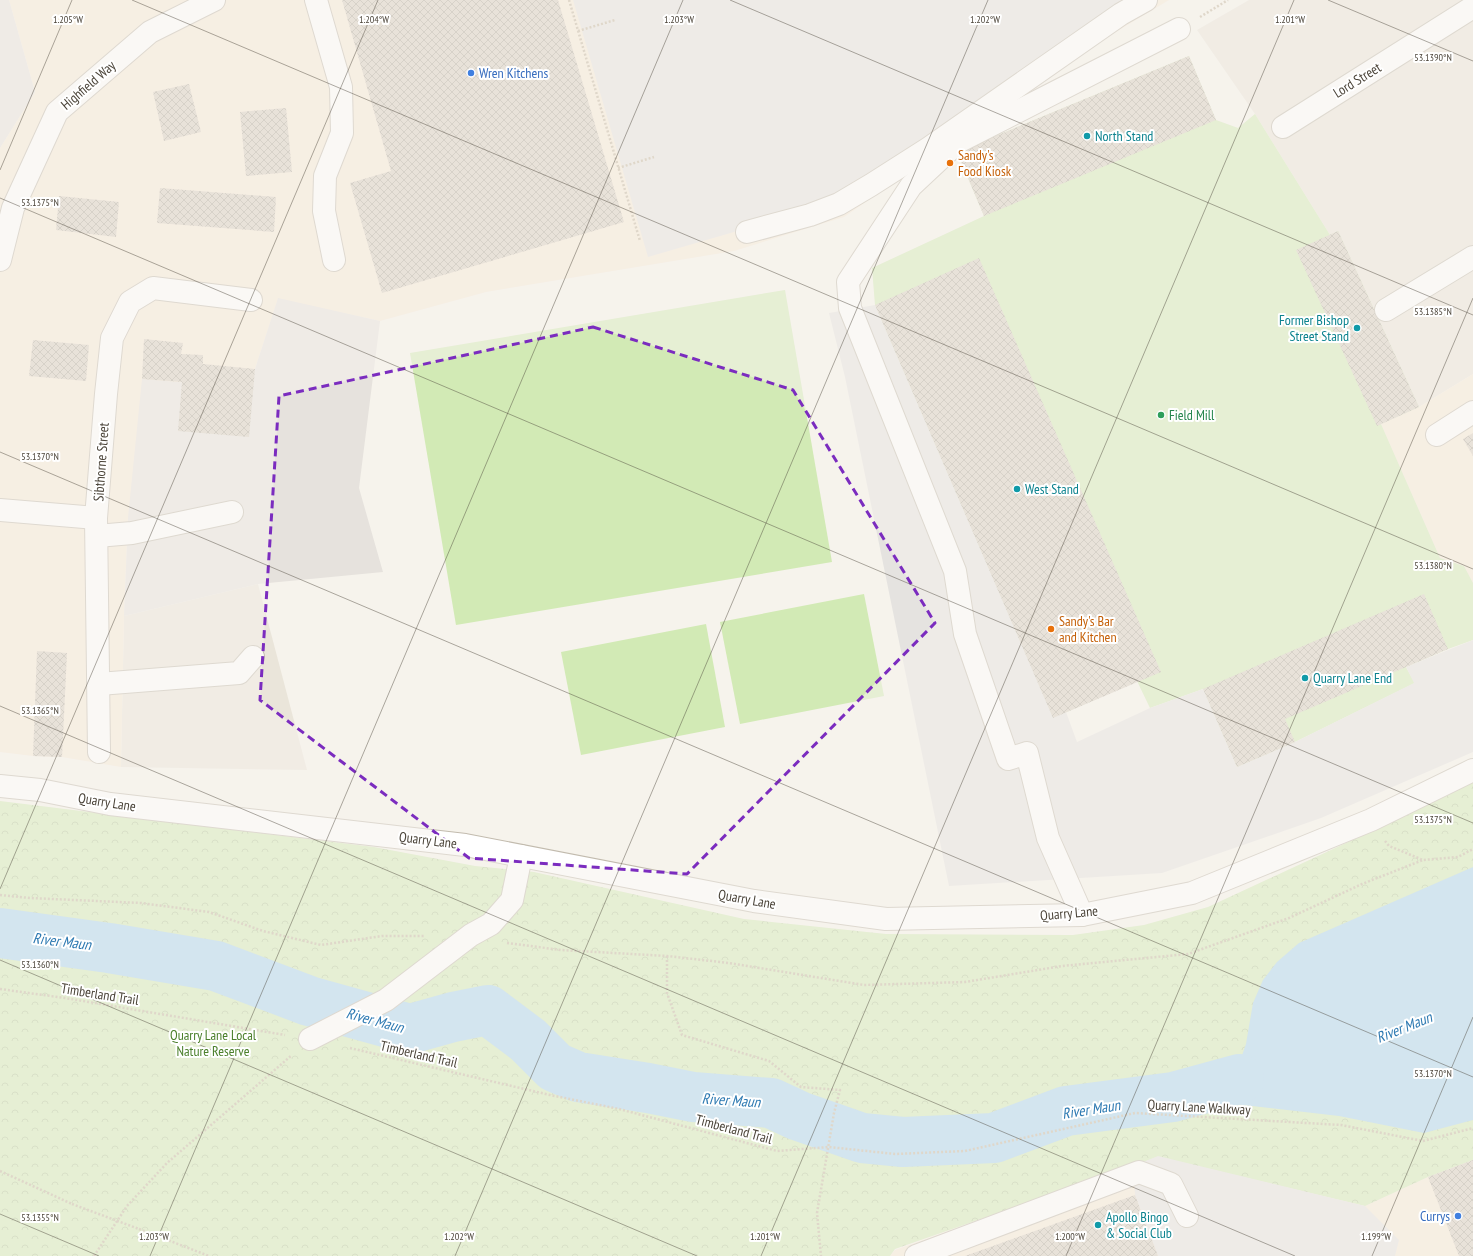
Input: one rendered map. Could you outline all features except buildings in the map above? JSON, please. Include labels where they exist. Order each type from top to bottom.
[{"type":"street","name":"Highfield Way","points":[[0,260],[13,208],[57,112],[150,32],[214,0]]},
{"type":"street","points":[[316,0],[342,87],[342,132],[325,176],[324,211],[334,260]]},
{"type":"street","points":[[1082,915],[1048,838],[1027,753],[1008,759],[965,634],[955,571],[850,308],[848,282],[930,158],[1121,14],[1146,0]]},
{"type":"street","name":"Lord Street","points":[[1283,127],[1473,7]]},
{"type":"street","points":[[747,232],[810,215],[839,204],[871,186],[930,158],[958,142],[1179,29]]},
{"type":"street","points":[[1386,310],[1473,257]]},
{"type":"street","name":"Sibthorne Street","points":[[99,752],[97,527],[106,394],[112,338],[130,302],[154,288],[251,300]]},
{"type":"street","points":[[1437,435],[1473,412]]},
{"type":"street","points":[[0,510],[132,532],[232,512]]},
{"type":"street","points":[[98,684],[239,673],[253,657]]},
{"type":"street","name":"Quarry Lane","points":[[0,786],[40,790],[110,804],[465,845],[754,901],[886,918],[1082,915],[1192,893],[1371,820],[1473,770]]},
{"type":"street","points":[[310,1039],[386,1000],[471,936],[490,924],[512,900],[521,856]]},
{"type":"street","points":[[916,1256],[1139,1172],[1171,1184],[1187,1216]]},
{"type":"path","points":[[568,0],[640,241]]},
{"type":"path","points":[[1179,29],[1228,0]]},
{"type":"path","points":[[578,31],[615,20]]},
{"type":"path","points":[[618,168],[654,157]]},
{"type":"path","points":[[1371,820],[1389,846],[1423,860]]},
{"type":"path","points":[[471,936],[518,946],[667,956],[729,963],[864,984],[965,982],[1062,966],[1188,954],[1289,918],[1362,884],[1423,860],[1458,857],[1473,849]]},
{"type":"path","points":[[0,895],[30,898],[141,903],[208,912],[263,931],[321,945],[382,936],[428,936]]},
{"type":"path","points":[[667,956],[667,993],[682,1035],[769,1061],[802,1088],[840,1090],[834,1113],[817,1213],[821,1256]]},
{"type":"path","name":"Timberland Trail","points":[[0,989],[65,998],[310,1039]]},
{"type":"path","points":[[94,1256],[127,1206],[167,1162],[310,1039]]},
{"type":"path","name":"Timberland Trail","points":[[349,1048],[550,1095],[619,1109],[777,1151],[829,1147]]},
{"type":"path","name":"Quarry Lane Walkway","points":[[829,1147],[895,1154],[965,1151],[1135,1113],[1341,1125],[1423,1141],[1473,1128]]},
{"type":"path","points":[[0,1170],[72,1204],[209,1256]]},
{"type":"highlighted area","points":[[593,327],[793,390],[935,623],[687,874],[469,858],[260,700],[279,396]]},
{"type":"shaded area","points":[[0,0],[9,0],[35,92],[0,148]]},
{"type":"shaded area","points":[[9,0],[1169,0],[1094,45],[844,217],[734,251],[486,292],[380,321],[278,299],[255,369],[128,518],[124,616],[121,767],[62,757],[33,756],[0,752],[0,148],[35,92]]},
{"type":"shaded area","points":[[573,0],[1138,0],[837,202],[648,257]]},
{"type":"shaded area","points":[[1249,0],[1473,0],[1473,374],[1419,407],[1337,231],[1330,235],[1255,114],[1197,30]]},
{"type":"shaded area","points":[[278,298],[380,321],[359,488],[383,572],[258,584],[124,616],[128,518],[142,379],[201,384],[255,369]]},
{"type":"shaded area","points":[[875,305],[1053,717],[1066,712],[1077,742],[1150,708],[1203,689],[1237,767],[1295,742],[1414,683],[1406,667],[1473,640],[1473,752],[1321,818],[1162,873],[949,886],[845,377],[829,313]]},
{"type":"shaded area","points":[[1473,374],[1473,583],[1464,566],[1440,558],[1381,424],[1419,407]]},
{"type":"shaded area","points":[[258,584],[307,770],[121,767],[124,616]]},
{"type":"shaded area","points":[[1158,1156],[1365,1206],[1428,1177],[1473,1160],[1473,1256],[890,1256],[895,1250]]},
{"type":"shaded area","points":[[1158,1156],[1365,1206],[1399,1240],[1395,1256],[1158,1256],[1135,1195],[1133,1166]]},
{"type":"green space","name":"Field Mill","points":[[1189,56],[1216,120],[1238,128],[1255,114],[1330,235],[1338,231],[1419,407],[1381,424],[1440,558],[1464,566],[1473,583],[1473,640],[1406,667],[1415,683],[1295,742],[1237,767],[1203,689],[1150,708],[1137,681],[1053,718],[875,305],[872,268],[984,216],[957,152]]},
{"type":"green space","points":[[785,290],[832,562],[456,625],[410,353]]},
{"type":"green space","points":[[864,594],[884,696],[740,724],[720,622]]},
{"type":"green space","points":[[706,624],[725,727],[581,755],[561,652]]},
{"type":"green space","name":"Quarry Lane Local Nature Reserve","points":[[1473,778],[1473,1160],[1428,1177],[1365,1206],[1158,1157],[895,1249],[890,1256],[0,1256],[0,801],[374,847],[475,866],[534,872],[744,919],[886,934],[1073,935],[1144,925],[1208,907],[1346,843]]},
{"type":"water","points":[[1473,867],[1473,1120],[1424,1133],[1339,1116],[1173,1097],[1192,1082],[1220,1077],[1238,1067],[1246,1044],[1253,1003],[1263,980],[1277,962],[1299,943]]},
{"type":"waterway","name":"River Maun","points":[[0,933],[109,948],[216,966],[309,1001],[410,1029],[453,1017],[488,1010],[528,1040],[555,1067],[578,1077],[693,1097],[771,1103],[799,1116],[862,1138],[903,1142],[994,1138],[1066,1111],[1173,1097],[1239,1079]]},
{"type":"place","name":"Wren Kitchens","points":[[471,73]]},
{"type":"place","name":"North Stand","points":[[1087,136]]},
{"type":"place","name":"Sandy's Food Kiosk","points":[[950,163]]},
{"type":"place","name":"Former Bishop Street Stand","points":[[1357,328]]},
{"type":"place","name":"Field Mill","points":[[1161,415]]},
{"type":"place","name":"West Stand","points":[[1017,489]]},
{"type":"place","name":"Sandy's Bar and Kitchen","points":[[1051,629]]},
{"type":"place","name":"Quarry Lane End","points":[[1305,678]]},
{"type":"place","name":"Currys","points":[[1458,1216]]},
{"type":"place","name":"Apollo Bingo & Social Club","points":[[1098,1225]]}]
